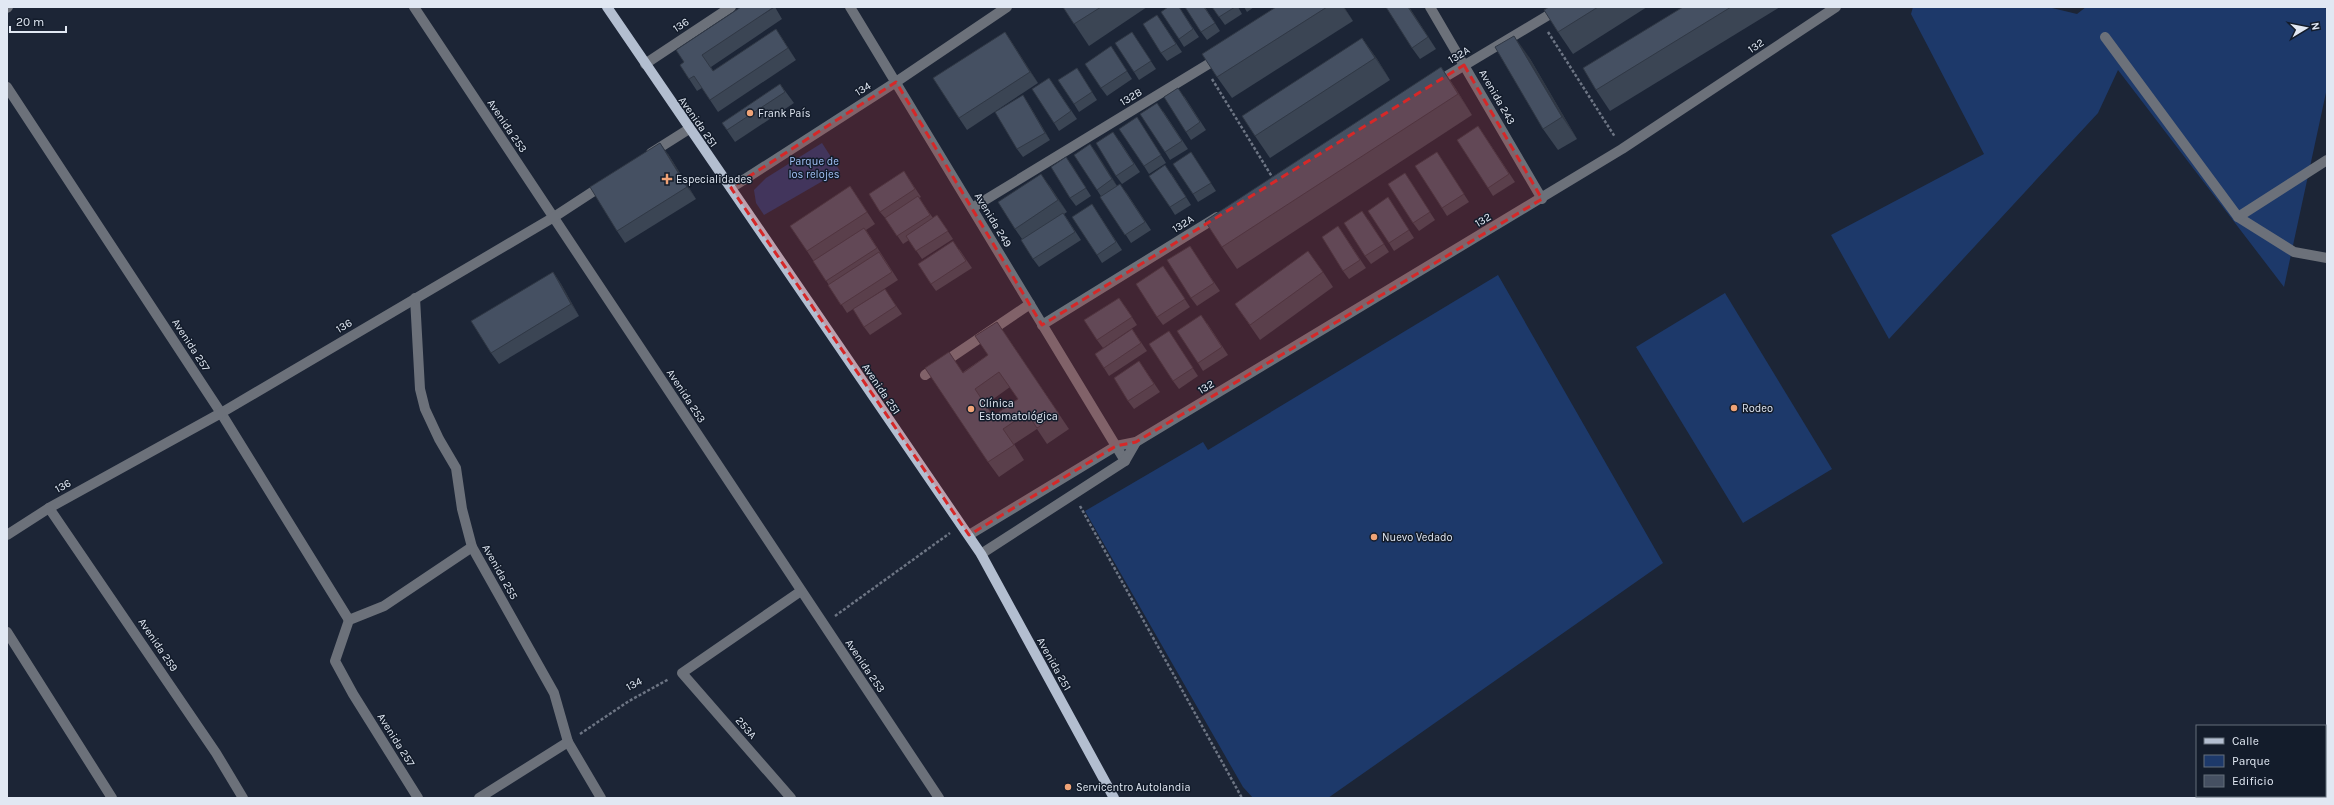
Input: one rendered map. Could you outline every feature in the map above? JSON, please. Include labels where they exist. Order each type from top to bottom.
[{"type":"main road","name":"Avenida 251","points":[[607,7],[689,129],[969,535],[981,554],[1114,798]]},
{"type":"street","name":"Avenida 253","points":[[414,7],[939,798]]},
{"type":"street","name":"136","points":[[645,64],[731,7]]},
{"type":"street","name":"Avenida 249","points":[[850,7],[1126,461]]},
{"type":"street","name":"134","points":[[730,188],[896,82],[1007,7]]},
{"type":"street","name":"Avenida 243","points":[[1430,7],[1542,198]]},
{"type":"street","name":"132A","points":[[1424,90],[1562,7]]},
{"type":"street","name":"132","points":[[969,535],[1116,446],[1136,442],[1542,198],[1622,149],[1836,7]]},
{"type":"street","points":[[2105,38],[2238,217],[2294,252],[2327,258]]},
{"type":"street","name":"132B","points":[[972,208],[1230,51]]},
{"type":"street","name":"Avenida 257","points":[[7,87],[221,413],[349,620],[335,661],[353,694],[418,798]]},
{"type":"street","points":[[642,159],[689,129]]},
{"type":"street","points":[[2238,217],[2327,160]]},
{"type":"street","name":"136","points":[[7,535],[50,508],[221,413],[554,217],[611,180]]},
{"type":"street","name":"132A","points":[[1042,324],[1228,210]]},
{"type":"street","name":"Avenida 255","points":[[415,298],[420,389],[428,415],[456,468],[462,509],[472,547],[554,693],[568,742],[601,798]]},
{"type":"street","points":[[925,375],[1030,304]]},
{"type":"street","points":[[981,554],[1126,461],[1136,442]]},
{"type":"street","name":"Avenida 259","points":[[50,508],[216,753],[243,798]]},
{"type":"street","points":[[349,620],[384,606],[472,547]]},
{"type":"street","points":[[682,673],[801,591]]},
{"type":"street","points":[[7,632],[112,798]]},
{"type":"street","name":"253A","points":[[682,673],[791,798]]},
{"type":"street","points":[[479,798],[568,742]]},
{"type":"path","points":[[1540,20],[1622,149]]},
{"type":"path","points":[[1204,67],[1275,181]]},
{"type":"path","points":[[1074,495],[1242,798]]},
{"type":"path","points":[[823,625],[962,525]]},
{"type":"path","name":"134","points":[[568,742],[629,701],[682,673]]},
{"type":"highlighted area","points":[[1464,65],[1542,199],[1136,442],[1116,446],[969,535],[731,188],[896,82],[1042,325]]},
{"type":"green space","points":[[1913,7],[2048,7],[2077,14],[2086,7],[2322,7],[2327,9],[2327,88],[2284,287],[2118,70],[2098,113],[1889,339],[1831,235],[1984,154],[1911,14]]},
{"type":"green space","name":"Parque de los relojes","points":[[822,143],[840,171],[764,215],[756,203],[754,190],[766,178]]},
{"type":"green space","name":"Nuevo Vedado","points":[[1498,275],[1663,563],[1328,798],[1253,798],[1243,787],[1085,511],[1203,442],[1208,450]]},
{"type":"green space","name":"Rodeo","points":[[1725,293],[1832,469],[1743,523],[1636,347]]},
{"type":"building","points":[[741,7],[774,7],[702,55],[713,71],[776,29],[788,48],[710,100],[694,76],[689,79],[680,65],[684,62],[676,50]]},
{"type":"building","points":[[1063,7],[1101,7],[1074,24]]},
{"type":"building","points":[[1168,7],[1179,7],[1193,29],[1179,39],[1161,12]]},
{"type":"building","points":[[1185,7],[1204,7],[1215,23],[1201,32]]},
{"type":"building","points":[[1212,7],[1235,7],[1219,17]]},
{"type":"building","points":[[1276,7],[1327,7],[1217,77],[1202,54]]},
{"type":"building","points":[[1386,7],[1408,7],[1428,37],[1412,48]]},
{"type":"building","points":[[1549,7],[1598,7],[1558,32],[1544,10]]},
{"type":"building","points":[[1683,7],[1731,7],[1596,90],[1583,68]]},
{"type":"building","points":[[1157,15],[1176,44],[1161,53],[1143,24]]},
{"type":"building","points":[[1005,32],[1030,72],[959,118],[933,78]]},
{"type":"building","points":[[1132,32],[1151,61],[1134,72],[1115,43]]},
{"type":"building","points":[[1514,36],[1562,117],[1543,129],[1495,47]]},
{"type":"building","points":[[1362,38],[1375,58],[1255,136],[1242,116]]},
{"type":"building","points":[[1111,46],[1127,71],[1101,88],[1085,64]]},
{"type":"building","points":[[1441,67],[1458,94],[1222,247],[1205,221]]},
{"type":"building","points":[[1077,68],[1092,92],[1074,104],[1058,80]]},
{"type":"building","points":[[1049,78],[1071,111],[1054,123],[1032,89]]},
{"type":"building","points":[[780,84],[785,92],[727,130],[722,123]]},
{"type":"building","points":[[1178,88],[1200,122],[1186,132],[1164,97]]},
{"type":"building","points":[[1023,95],[1045,133],[1017,149],[995,112]]},
{"type":"building","points":[[1157,103],[1182,141],[1165,152],[1140,114]]},
{"type":"building","points":[[1137,117],[1161,155],[1144,166],[1119,129]]},
{"type":"building","points":[[1478,126],[1509,174],[1488,188],[1457,140]]},
{"type":"building","points":[[1113,132],[1134,164],[1116,176],[1096,143]]},
{"type":"building","points":[[660,143],[687,187],[617,231],[590,187]]},
{"type":"building","points":[[1090,144],[1112,179],[1097,190],[1074,155]]},
{"type":"building","points":[[1191,152],[1211,183],[1193,194],[1173,164]]},
{"type":"building","points":[[1437,152],[1464,194],[1442,208],[1415,166]]},
{"type":"building","points":[[1066,157],[1086,188],[1070,198],[1051,167]]},
{"type":"building","points":[[1165,165],[1186,197],[1170,207],[1149,176]]},
{"type":"building","points":[[904,171],[915,189],[880,212],[869,194]]},
{"type":"building","points":[[1405,173],[1430,212],[1413,223],[1388,184]]},
{"type":"building","points":[[1041,174],[1058,200],[1015,229],[998,202]]},
{"type":"building","points":[[1120,184],[1145,222],[1125,235],[1100,197]]},
{"type":"building","points":[[850,186],[867,212],[807,251],[790,226]]},
{"type":"building","points":[[918,196],[930,215],[897,236],[885,218]]},
{"type":"building","points":[[1388,197],[1409,230],[1389,243],[1368,211]]},
{"type":"building","points":[[1092,204],[1116,242],[1097,255],[1072,217]]},
{"type":"building","points":[[1362,211],[1384,244],[1365,256],[1344,223]]},
{"type":"building","points":[[1063,213],[1075,232],[1033,259],[1021,240]]},
{"type":"building","points":[[937,215],[948,231],[916,251],[906,236]]},
{"type":"building","points":[[1338,226],[1360,260],[1343,271],[1322,237]]},
{"type":"building","points":[[864,228],[877,248],[826,281],[813,261]]},
{"type":"building","points":[[953,241],[966,261],[931,284],[918,264]]},
{"type":"building","points":[[1190,246],[1214,283],[1191,298],[1167,260]]},
{"type":"building","points":[[1308,251],[1323,272],[1250,325],[1235,304]]},
{"type":"building","points":[[879,252],[892,272],[841,305],[828,285]]},
{"type":"building","points":[[1163,266],[1185,299],[1157,317],[1136,284]]},
{"type":"building","points":[[553,272],[571,304],[491,353],[471,321]]},
{"type":"building","points":[[885,289],[896,306],[864,327],[853,309]]},
{"type":"building","points":[[1119,298],[1132,317],[1097,340],[1084,320]]},
{"type":"building","points":[[1201,315],[1222,347],[1198,363],[1177,331]]},
{"type":"building","name":"Clínica Estomatológica","points":[[997,322],[1059,414],[1037,428],[1027,413],[1003,429],[1014,445],[988,462],[925,368],[949,352],[963,373],[988,355],[975,336]],"holes":[[[999,372],[1018,399],[993,416],[975,389]]]},
{"type":"building","points":[[1132,329],[1141,343],[1104,368],[1095,354]]},
{"type":"building","points":[[1169,331],[1193,368],[1173,381],[1149,344]]},
{"type":"building","points":[[1139,361],[1154,384],[1128,401],[1114,378]]},
{"type":"place","name":"Frank País","points":[[750,113]]},
{"type":"place","name":"Especialidades","points":[[667,179]]},
{"type":"place","name":"Rodeo","points":[[1734,408]]},
{"type":"place","name":"Clínica Estomatológica","points":[[971,409]]},
{"type":"place","name":"Nuevo Vedado","points":[[1374,537]]},
{"type":"place","name":"Servicentro Autolandia","points":[[1068,787]]}]
